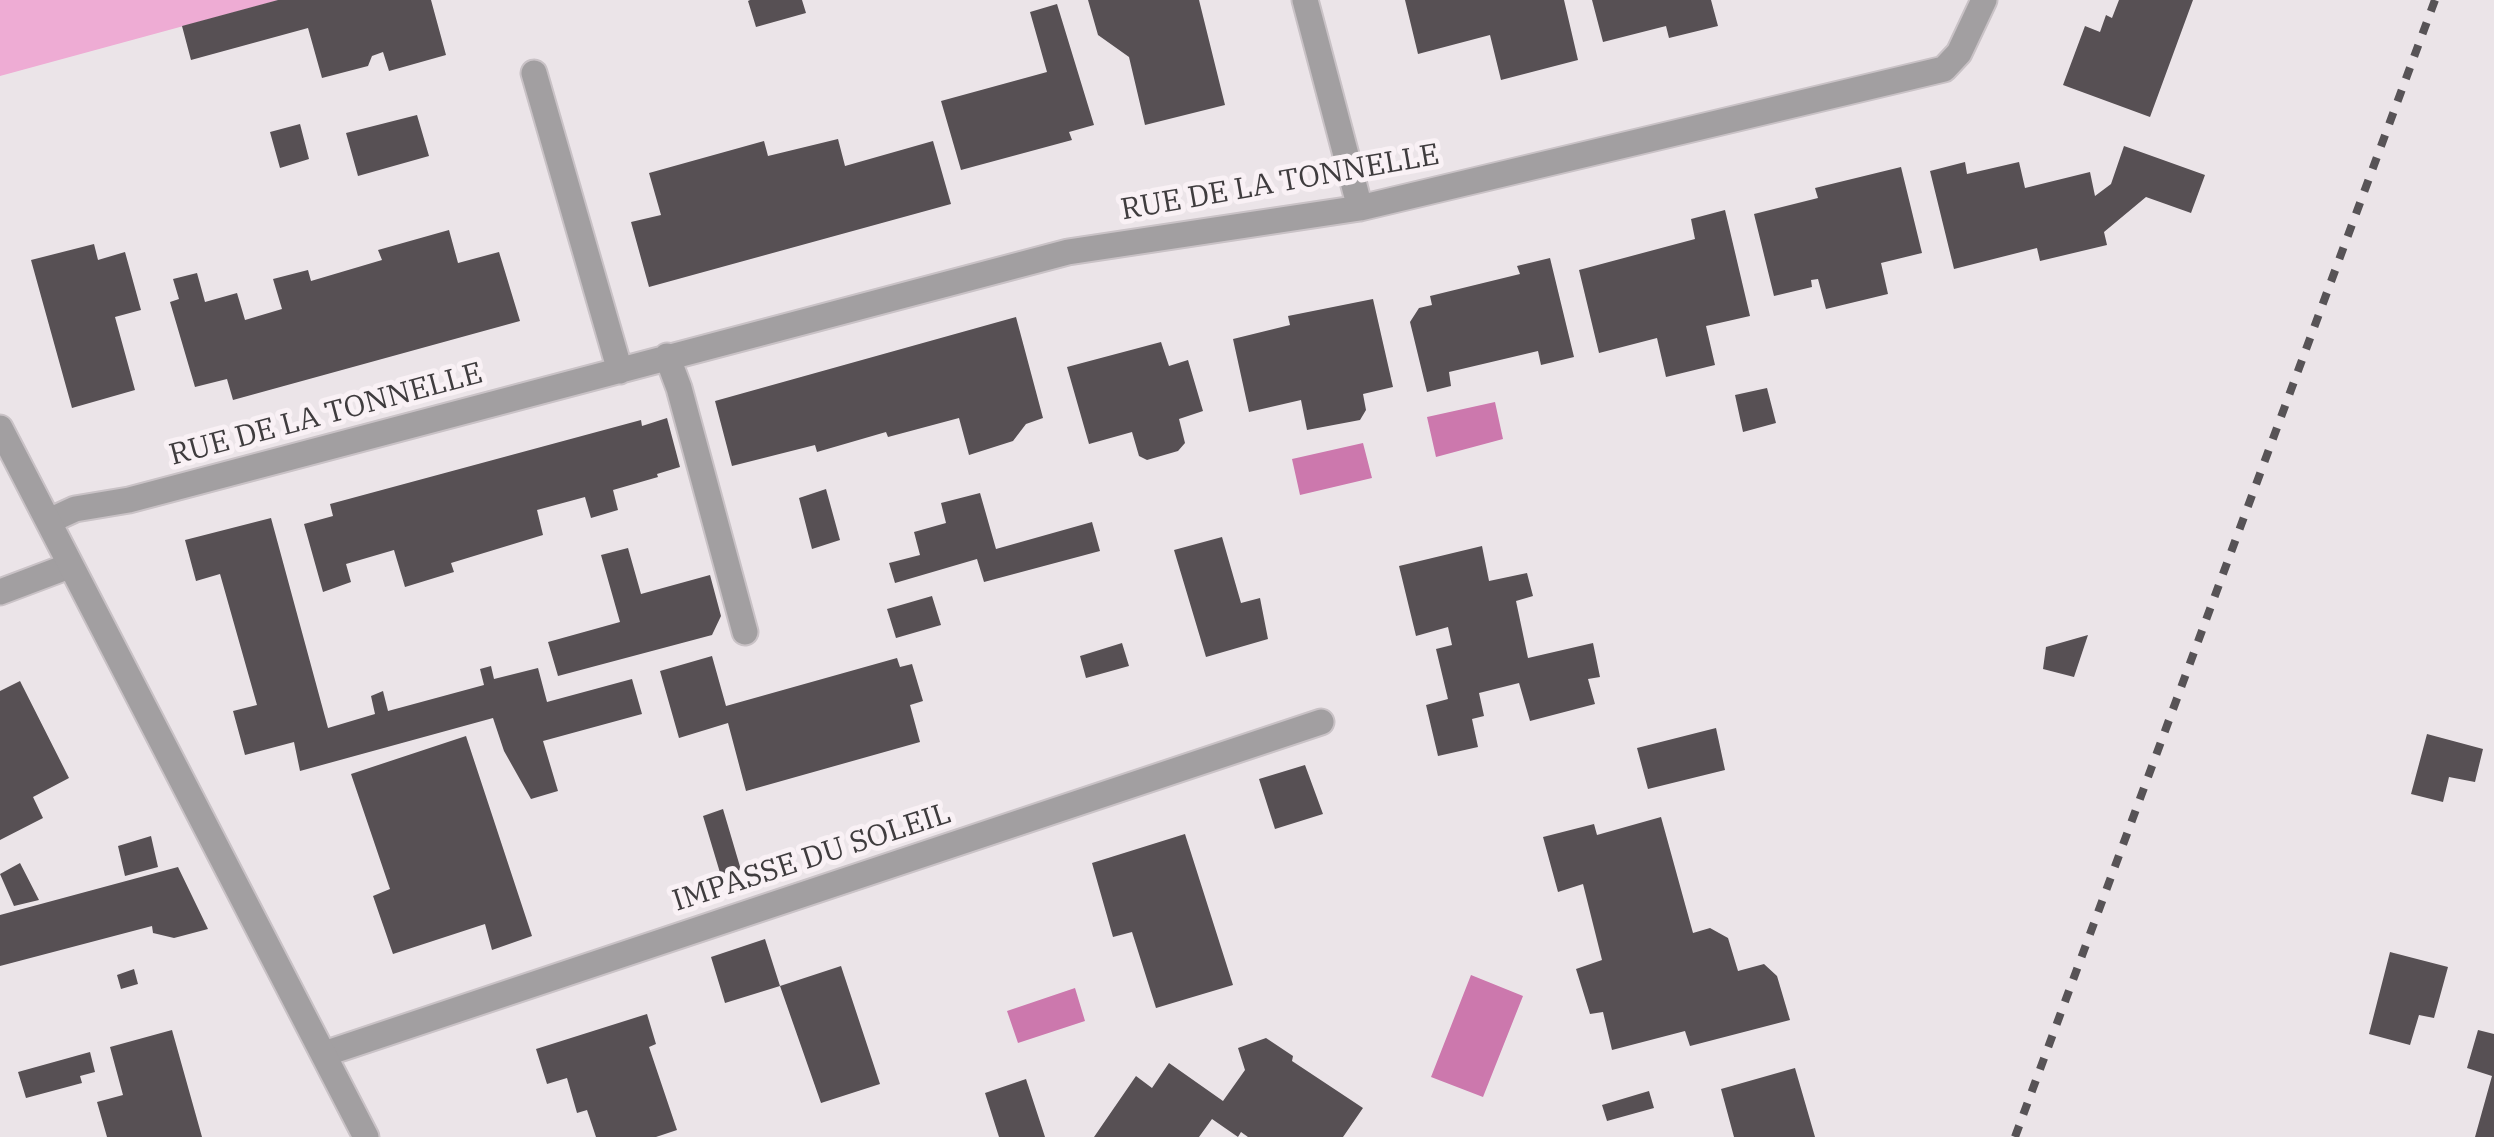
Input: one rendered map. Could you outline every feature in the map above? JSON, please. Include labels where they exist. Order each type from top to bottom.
[{"type":"street","points":[[1305,0],[1360,208]]},
{"type":"street","name":"RUE DE LA TONNELLE","points":[[49,521],[75,509],[129,500],[1068,252],[1360,208],[1944,68],[1960,52],[1984,0]]},
{"type":"street","points":[[534,74],[620,371]]},
{"type":"street","points":[[667,356],[745,632]]},
{"type":"street","points":[[0,428],[366,1137]]},
{"type":"street","points":[[0,592],[69,566]]},
{"type":"street","name":"IMPASSE DU SOLEIL","points":[[324,1054],[1321,722]]},
{"type":"shaded area","points":[[0,0],[279,0],[0,76]]},
{"type":"shaded area","points":[[1495,402],[1503,439],[1436,457],[1427,417]]},
{"type":"shaded area","points":[[1363,443],[1372,478],[1300,495],[1292,459]]},
{"type":"shaded area","points":[[1471,975],[1523,996],[1483,1097],[1431,1077]]},
{"type":"shaded area","points":[[1075,988],[1085,1021],[1018,1043],[1007,1011]]},
{"type":"building","points":[[278,0],[431,0],[446,55],[389,71],[383,52],[372,56],[368,66],[322,78],[308,28],[191,60],[182,26]]},
{"type":"building","points":[[750,0],[802,0],[806,13],[756,27]]},
{"type":"building","points":[[1088,0],[1199,0],[1225,105],[1145,125],[1129,57],[1098,35]]},
{"type":"building","points":[[1405,0],[1564,0],[1578,60],[1501,80],[1490,35],[1418,54]]},
{"type":"building","points":[[1592,0],[1711,0],[1718,26],[1669,38],[1666,26],[1603,42]]},
{"type":"building","points":[[2119,0],[2193,0],[2150,117],[2063,85],[2085,26],[2100,32],[2106,15],[2112,18]]},
{"type":"building","points":[[1057,4],[1094,125],[1069,132],[1072,140],[961,170],[941,101],[1047,72],[1030,12]]},
{"type":"building","points":[[417,115],[429,156],[358,176],[346,133]]},
{"type":"building","points":[[300,124],[309,159],[280,168],[270,132]]},
{"type":"building","points":[[838,139],[845,166],[933,141],[951,204],[649,287],[631,222],[661,215],[649,173],[764,141],[768,156]]},
{"type":"building","points":[[2124,146],[2205,175],[2191,213],[2146,197],[2104,232],[2107,245],[2040,261],[2037,248],[1954,269],[1930,171],[1965,162],[1967,174],[2019,162],[2025,188],[2090,172],[2095,196],[2111,184]]},
{"type":"building","points":[[1901,167],[1922,253],[1881,263],[1888,294],[1826,309],[1818,279],[1811,280],[1812,287],[1774,296],[1754,214],[1818,198],[1815,188]]},
{"type":"building","points":[[1725,210],[1750,316],[1706,326],[1715,365],[1666,377],[1657,338],[1599,353],[1579,270],[1695,239],[1691,219]]},
{"type":"building","points":[[449,230],[458,263],[499,252],[520,321],[233,400],[227,379],[195,387],[170,302],[179,299],[173,279],[197,273],[205,302],[237,293],[245,320],[282,309],[273,279],[308,270],[311,281],[382,260],[378,250]]},
{"type":"building","points":[[94,244],[98,260],[125,252],[141,310],[115,317],[135,390],[72,408],[31,260]]},
{"type":"building","points":[[1550,258],[1574,357],[1541,365],[1538,351],[1449,372],[1451,386],[1427,392],[1410,322],[1419,308],[1432,305],[1430,296],[1520,274],[1517,266]]},
{"type":"building","points":[[1373,299],[1393,387],[1363,394],[1366,410],[1360,420],[1307,430],[1301,400],[1249,412],[1233,339],[1290,325],[1288,316]]},
{"type":"building","points":[[1016,317],[1043,418],[1026,424],[1013,441],[969,455],[959,418],[888,437],[886,432],[817,452],[815,445],[732,466],[715,401]]},
{"type":"building","points":[[1161,342],[1169,366],[1188,360],[1203,411],[1179,419],[1185,443],[1178,451],[1147,460],[1139,456],[1132,432],[1089,444],[1067,367]]},
{"type":"building","points":[[1767,388],[1776,423],[1743,432],[1735,395]]},
{"type":"building","points":[[667,418],[680,467],[613,490],[618,510],[591,518],[585,497],[537,510],[543,535],[451,563],[454,572],[405,587],[394,550],[346,564],[351,582],[323,592],[304,524],[333,516],[330,504],[641,420],[642,426]]},
{"type":"building","points":[[826,489],[840,540],[812,549],[799,498]]},
{"type":"building","points":[[980,493],[996,549],[1092,522],[1100,551],[984,582],[977,559],[895,583],[889,563],[920,555],[914,532],[946,523],[941,503]]},
{"type":"building","points":[[271,518],[328,728],[375,714],[371,696],[383,691],[388,711],[484,685],[480,669],[491,666],[494,679],[538,668],[547,702],[632,679],[642,714],[543,741],[558,791],[531,799],[504,751],[493,718],[300,771],[294,742],[245,755],[233,711],[257,705],[220,574],[196,581],[185,540]]},
{"type":"building","points":[[1222,537],[1241,603],[1260,598],[1268,639],[1206,657],[1174,550]]},
{"type":"building","points":[[1482,546],[1489,581],[1527,573],[1533,596],[1516,601],[1528,658],[1593,643],[1600,677],[1588,679],[1595,704],[1530,721],[1519,683],[1479,693],[1484,716],[1472,719],[1478,747],[1438,756],[1426,705],[1448,699],[1436,649],[1452,645],[1448,627],[1416,636],[1399,566]]},
{"type":"building","points":[[628,548],[641,594],[710,575],[721,616],[712,635],[558,676],[548,642],[620,622],[601,555]]},
{"type":"building","points":[[932,596],[941,625],[896,638],[887,609]]},
{"type":"building","points":[[2088,635],[2074,677],[2043,669],[2046,647]]},
{"type":"building","points":[[1122,643],[1129,666],[1086,678],[1080,656]]},
{"type":"building","points":[[712,656],[726,706],[897,658],[900,667],[912,664],[923,701],[910,705],[920,742],[746,791],[728,723],[679,738],[660,671]]},
{"type":"building","points":[[20,681],[69,778],[33,797],[43,818],[0,840],[0,691]]},
{"type":"building","points":[[1716,728],[1725,770],[1648,789],[1637,748]]},
{"type":"building","points":[[2427,734],[2483,749],[2475,782],[2449,777],[2443,802],[2411,794]]},
{"type":"building","points":[[466,736],[532,936],[492,950],[485,924],[393,954],[373,896],[390,889],[351,774]]},
{"type":"building","points":[[1305,765],[1323,814],[1275,829],[1259,779]]},
{"type":"building","points":[[723,809],[741,870],[721,876],[703,816]]},
{"type":"building","points":[[1661,817],[1693,933],[1710,928],[1728,938],[1738,971],[1764,964],[1777,976],[1790,1020],[1690,1046],[1685,1031],[1612,1050],[1603,1012],[1590,1014],[1576,969],[1602,960],[1583,884],[1558,892],[1543,837],[1594,824],[1597,835]]},
{"type":"building","points":[[1185,834],[1233,985],[1156,1008],[1132,932],[1113,937],[1092,863]]},
{"type":"building","points":[[151,836],[158,867],[125,876],[118,846]]},
{"type":"building","points":[[20,863],[39,900],[14,906],[0,874]]},
{"type":"building","points":[[178,867],[208,929],[174,938],[153,933],[152,926],[0,966],[0,915]]},
{"type":"building","points":[[765,939],[780,986],[725,1003],[711,957]]},
{"type":"building","points":[[2390,952],[2448,967],[2434,1018],[2419,1015],[2410,1045],[2369,1034]]},
{"type":"building","points":[[841,966],[880,1084],[821,1103],[780,986]]},
{"type":"building","points":[[134,969],[138,984],[121,989],[117,975]]},
{"type":"building","points":[[647,1014],[656,1044],[649,1047],[677,1130],[656,1137],[596,1137],[587,1110],[577,1113],[567,1078],[547,1084],[536,1049]]},
{"type":"building","points":[[172,1030],[202,1137],[107,1137],[97,1102],[123,1095],[110,1047]]},
{"type":"building","points":[[2478,1030],[2494,1034],[2494,1137],[2475,1137],[2492,1076],[2467,1068]]},
{"type":"building","points":[[1266,1038],[1293,1056],[1292,1061],[1363,1108],[1343,1137],[1248,1137],[1241,1132],[1238,1137],[1212,1119],[1199,1137],[1094,1137],[1136,1076],[1152,1088],[1169,1063],[1223,1101],[1245,1070],[1238,1048]]},
{"type":"building","points":[[90,1052],[95,1072],[80,1076],[82,1083],[26,1098],[18,1072]]},
{"type":"building","points":[[1795,1068],[1815,1137],[1734,1137],[1721,1089]]},
{"type":"building","points":[[1026,1079],[1045,1137],[999,1137],[985,1093]]},
{"type":"building","points":[[1649,1091],[1654,1108],[1607,1121],[1602,1105]]},
{"type":"railway","points":[[2015,1137],[2435,0]]}]
